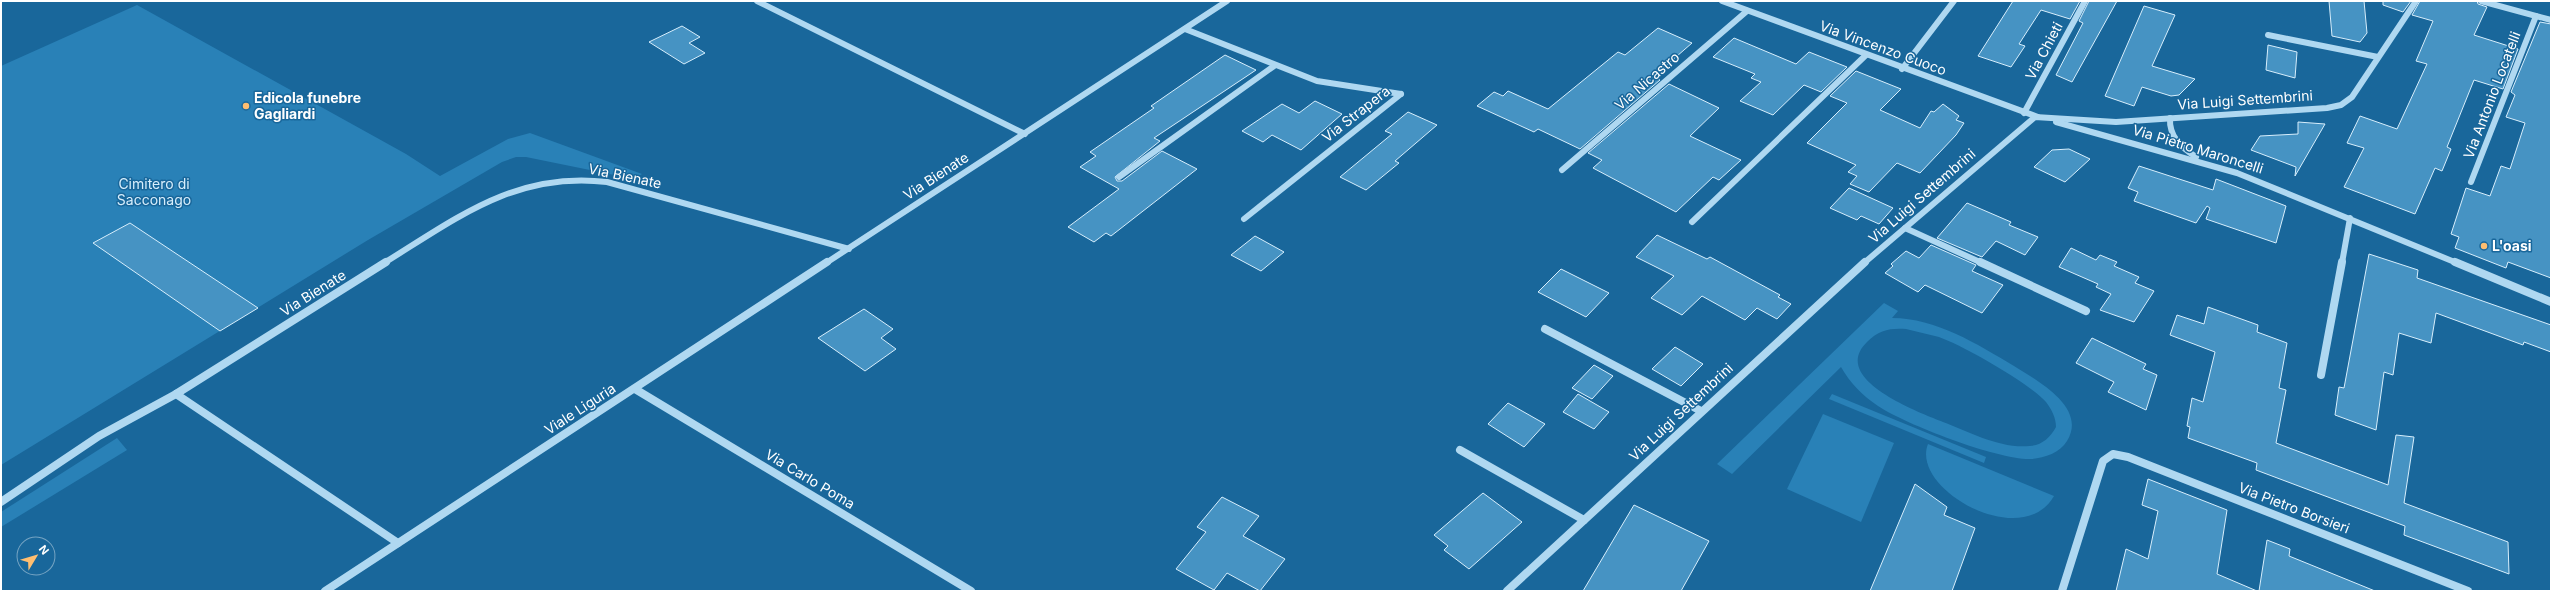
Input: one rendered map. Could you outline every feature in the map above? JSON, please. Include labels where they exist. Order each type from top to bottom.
[{"type":"street","points":[[757,1],[790,16],[1025,134]]},
{"type":"street","name":"Via Bienate","points":[[1,502],[99,436],[176,394],[466,212],[504,193],[541,183],[578,179],[607,182],[850,249],[1227,1]]},
{"type":"street","name":"Via Vincenzo Cuoco","points":[[1722,1],[1902,69],[2035,117]]},
{"type":"street","points":[[1902,69],[1954,1]]},
{"type":"street","name":"Via Chieti","points":[[2024,113],[2084,1]]},
{"type":"street","name":"Via Luigi Settembrini","points":[[1507,591],[1827,295],[2035,117],[2103,122],[2327,108],[2341,105],[2352,97],[2416,1]]},
{"type":"street","points":[[2481,1],[2551,20]]},
{"type":"street","name":"Via Nicastro","points":[[1562,170],[1747,11]]},
{"type":"street","name":"Via Antonio Locatelli","points":[[2471,182],[2536,16]]},
{"type":"street","name":"Via Strapera","points":[[1185,29],[1274,66],[1332,84],[1401,94],[1244,219]]},
{"type":"street","points":[[2268,35],[2378,57]]},
{"type":"street","points":[[1692,222],[1866,55]]},
{"type":"street","points":[[1119,177],[1274,66]]},
{"type":"street","name":"Via Pietro Maroncelli","points":[[2035,117],[2203,162],[2350,218],[2551,302]]},
{"type":"street","points":[[2170,118],[2171,130],[2178,143],[2203,162]]},
{"type":"street","points":[[2321,375],[2350,218]]},
{"type":"street","points":[[1905,228],[2086,311]]},
{"type":"street","name":"Viale Liguria","points":[[325,591],[850,249]]},
{"type":"street","points":[[1545,329],[1701,411]]},
{"type":"street","name":"Via Carlo Poma","points":[[635,389],[971,591]]},
{"type":"street","points":[[176,394],[398,544]]},
{"type":"street","points":[[1460,450],[1584,520]]},
{"type":"street","name":"Via Pietro Borsieri","points":[[2062,591],[2102,461],[2108,455],[2128,458],[2468,591]]},
{"type":"green space","name":"Cimitero di Sacconago","points":[[137,5],[406,154],[440,176],[508,139],[530,133],[642,174],[634,179],[526,157],[516,157],[502,162],[368,240],[1,465],[1,66]]},
{"type":"green space","points":[[1884,303],[1898,311],[1892,318],[1924,322],[1940,327],[1971,341],[2014,366],[2035,379],[2057,396],[2071,417],[2072,429],[2067,441],[2056,452],[2031,459],[1997,454],[1953,440],[1892,414],[1867,398],[1853,384],[1841,367],[1732,474],[1717,464]],"holes":[[[1895,329],[1906,329],[1939,337],[1964,348],[2026,385],[2038,394],[2050,408],[2056,424],[2054,431],[2048,438],[2038,444],[2030,446],[2008,445],[1985,439],[1931,417],[1898,402],[1881,392],[1868,381],[1859,369],[1858,356],[1867,342],[1880,332]]]},
{"type":"green space","points":[[1832,394],[1986,457],[1984,463],[1829,399]]},
{"type":"green space","points":[[1823,414],[1894,443],[1861,522],[1787,489]]},
{"type":"green space","points":[[117,438],[127,450],[1,527],[1,512]]},
{"type":"green space","points":[[1928,444],[2054,496],[2039,512],[2018,518],[1995,516],[1972,508],[1952,495],[1936,479],[1927,461]]},
{"type":"building","points":[[2013,1],[2080,1],[2070,19],[2041,10],[2019,44],[2025,46],[2011,67],[1978,56]]},
{"type":"building","points":[[2089,1],[2117,1],[2072,82],[2056,75],[2083,23],[2079,21]]},
{"type":"building","points":[[2329,1],[2364,1],[2367,33],[2360,42],[2332,36]]},
{"type":"building","points":[[2383,1],[2411,1],[2403,12],[2383,5]]},
{"type":"building","points":[[2420,1],[2477,1],[2478,4],[2487,7],[2474,35],[2518,49],[2503,89],[2474,80],[2447,147],[2451,149],[2442,171],[2435,168],[2415,214],[2344,187],[2364,148],[2347,143],[2360,116],[2397,129],[2427,64],[2416,61],[2433,21],[2412,15]]},
{"type":"building","points":[[2144,6],[2175,15],[2152,66],[2195,79],[2179,95],[2171,96],[2142,87],[2134,106],[2105,96]]},
{"type":"building","points":[[2540,22],[2551,24],[2551,278],[2508,262],[2506,268],[2455,248],[2459,237],[2451,234],[2466,188],[2490,196],[2501,166],[2510,169],[2525,123],[2506,117],[2515,95],[2511,92]]},
{"type":"building","points":[[682,26],[700,37],[689,43],[705,53],[684,64],[649,42]]},
{"type":"building","points":[[1658,28],[1692,43],[1653,77],[1660,80],[1580,149],[1538,129],[1534,132],[1477,106],[1494,92],[1503,96],[1508,91],[1548,109],[1618,52],[1625,55]]},
{"type":"building","points":[[1734,38],[1796,64],[1809,52],[1847,67],[1821,92],[1804,85],[1773,115],[1740,101],[1761,82],[1751,78],[1755,74],[1713,57]]},
{"type":"building","points":[[2268,45],[2297,52],[2295,78],[2266,70]]},
{"type":"building","points":[[1225,55],[1256,70],[1154,138],[1160,141],[1115,177],[1117,181],[1122,181],[1162,151],[1197,169],[1111,236],[1106,233],[1094,242],[1068,227],[1119,189],[1080,167],[1096,156],[1090,152],[1154,108],[1151,106]]},
{"type":"building","points":[[1856,71],[1901,89],[1880,110],[1920,128],[1931,111],[1934,112],[1943,104],[1959,116],[1956,120],[1964,123],[1956,135],[1920,173],[1897,163],[1869,192],[1850,184],[1857,176],[1848,172],[1856,165],[1807,143],[1847,103],[1830,96]]},
{"type":"building","points":[[1669,84],[1719,108],[1690,136],[1741,160],[1719,180],[1713,177],[1676,212],[1593,168],[1602,160],[1588,153]]},
{"type":"building","points":[[1315,101],[1342,114],[1301,150],[1272,135],[1263,142],[1242,131],[1282,104],[1299,113]]},
{"type":"building","points":[[1408,112],[1437,125],[1395,161],[1399,163],[1366,190],[1340,177],[1392,134],[1385,131]]},
{"type":"building","points":[[2298,122],[2325,124],[2295,176],[2296,167],[2251,150],[2260,136],[2298,134]]},
{"type":"building","points":[[2069,149],[2090,159],[2065,182],[2034,167],[2052,150]]},
{"type":"building","points":[[2139,166],[2213,190],[2216,179],[2286,206],[2276,243],[2206,219],[2210,208],[2207,206],[2196,223],[2134,201],[2138,192],[2128,188]]},
{"type":"building","points":[[1849,188],[1893,208],[1879,224],[1861,216],[1857,220],[1830,208]]},
{"type":"building","points":[[1967,203],[2011,222],[2009,225],[2038,237],[2025,255],[1996,241],[1982,257],[1937,238]]},
{"type":"building","points":[[130,223],[258,308],[220,331],[93,243]]},
{"type":"building","points":[[1657,235],[1707,259],[1710,257],[1780,295],[1778,297],[1791,304],[1777,319],[1757,308],[1745,320],[1702,296],[1682,315],[1651,298],[1674,276],[1636,257]]},
{"type":"building","points":[[1255,236],[1284,252],[1261,271],[1231,255]]},
{"type":"building","points":[[1931,245],[1976,265],[1972,271],[2003,285],[1982,313],[1925,285],[1918,292],[1885,273],[1893,266],[1891,264],[1906,251],[1919,258]]},
{"type":"building","points":[[2071,248],[2096,260],[2100,255],[2117,262],[2114,266],[2139,277],[2135,283],[2154,291],[2134,322],[2100,310],[2111,294],[2096,287],[2098,284],[2059,267]]},
{"type":"building","points":[[2369,254],[2418,270],[2417,278],[2551,325],[2551,352],[2524,342],[2523,345],[2436,313],[2431,343],[2399,333],[2393,375],[2384,372],[2376,430],[2335,415],[2339,387],[2344,388]]},
{"type":"building","points":[[1561,269],[1609,293],[1586,317],[1538,292]]},
{"type":"building","points":[[2208,307],[2258,325],[2257,332],[2287,343],[2279,388],[2286,390],[2276,443],[2388,485],[2396,435],[2414,437],[2404,503],[2508,542],[2509,574],[2404,535],[2405,526],[2256,470],[2257,463],[2188,438],[2190,427],[2187,426],[2192,398],[2203,402],[2215,352],[2170,335],[2177,315],[2204,324]]},
{"type":"building","points":[[864,309],[893,329],[881,338],[896,349],[865,371],[818,338]]},
{"type":"building","points":[[2092,338],[2146,364],[2143,369],[2157,375],[2146,410],[2108,392],[2114,382],[2076,363]]},
{"type":"building","points":[[1675,347],[1703,364],[1681,386],[1652,369]]},
{"type":"building","points":[[1594,365],[1613,376],[1592,399],[1572,388]]},
{"type":"building","points":[[1578,394],[1609,412],[1594,429],[1563,412]]},
{"type":"building","points":[[1508,403],[1545,424],[1524,447],[1488,424]]},
{"type":"building","points":[[2148,479],[2227,510],[2217,574],[2257,591],[2116,591],[2126,549],[2148,559],[2158,511],[2142,505]]},
{"type":"building","points":[[1915,484],[1947,507],[1944,515],[1975,528],[1952,591],[1870,591]]},
{"type":"building","points":[[1483,493],[1522,522],[1469,569],[1444,550],[1448,546],[1434,535]]},
{"type":"building","points":[[1222,497],[1259,516],[1243,536],[1285,559],[1260,591],[1227,573],[1214,590],[1176,569],[1206,532],[1197,527]]},
{"type":"building","points":[[1634,505],[1709,541],[1681,591],[1583,591]]},
{"type":"building","points":[[2267,540],[2290,549],[2289,556],[2375,591],[2259,591]]},
{"type":"place","name":"Edicola funebre Gagliardi","points":[[246,106]]},
{"type":"place","name":"L'oasi","points":[[2484,246]]}]
